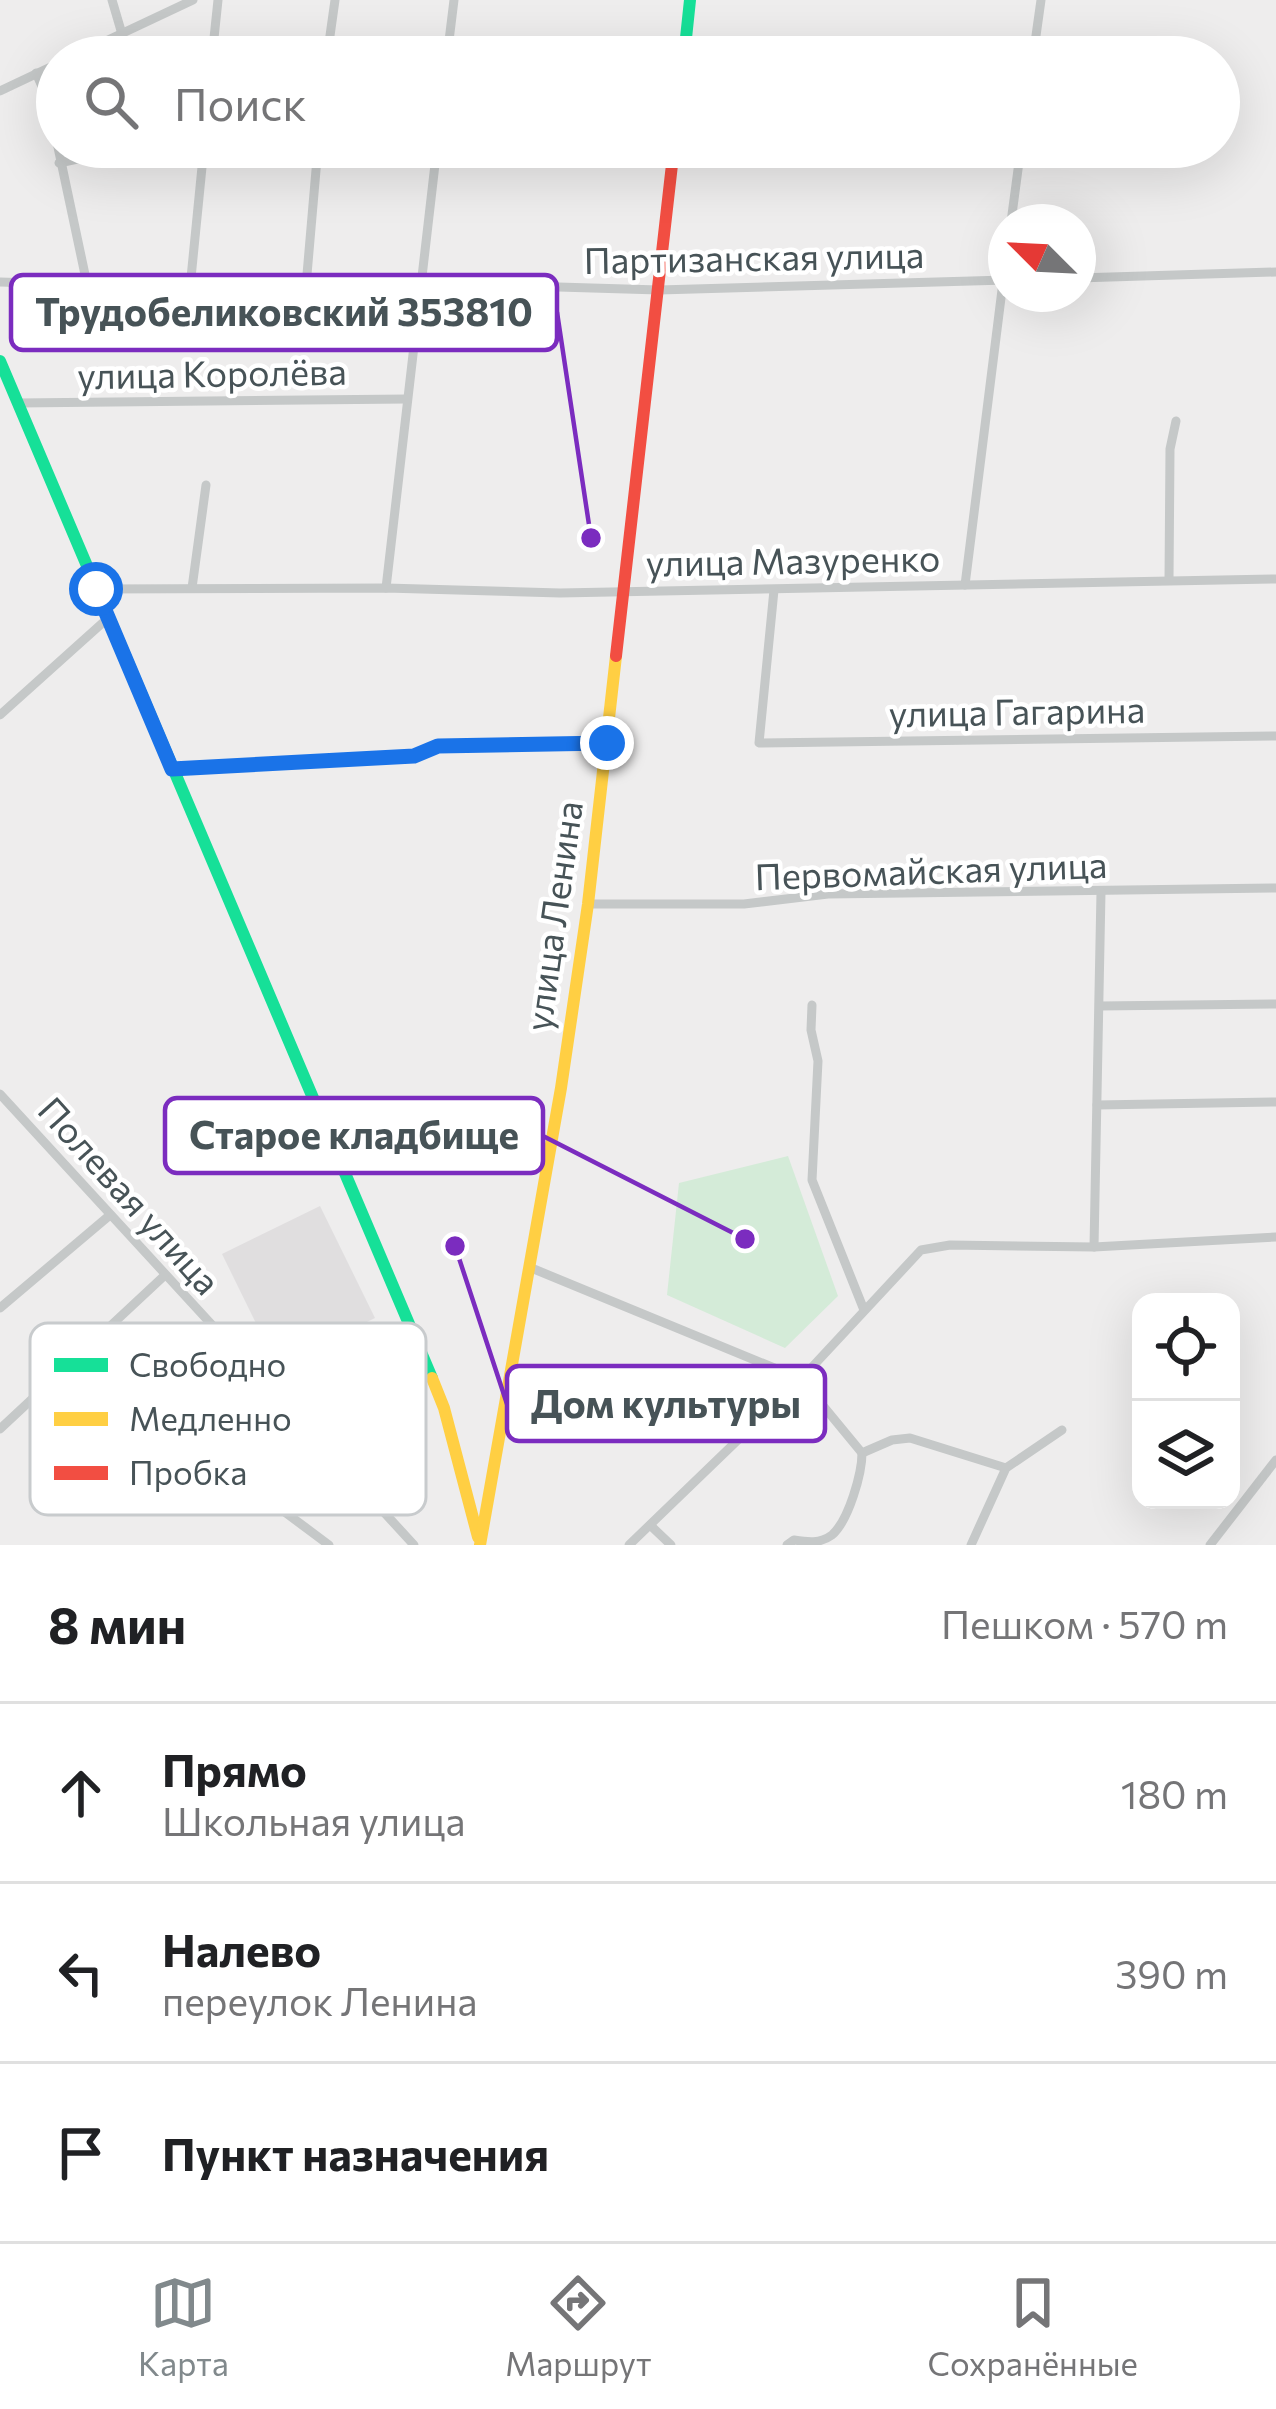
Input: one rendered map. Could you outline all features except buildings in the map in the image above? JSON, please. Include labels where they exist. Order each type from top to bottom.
[{"type":"street","points":[[112,0],[122,34]]},
{"type":"street","points":[[118,36],[193,0]]},
{"type":"street","points":[[214,36],[218,0]]},
{"type":"street","points":[[330,36],[335,0]]},
{"type":"street","points":[[450,36],[454,0]]},
{"type":"street","points":[[686,36],[690,0]]},
{"type":"street","points":[[1036,36],[1041,0]]},
{"type":"street","points":[[0,91],[36,74]]},
{"type":"street","points":[[60,168],[87,284]]},
{"type":"street","points":[[190,288],[202,168]]},
{"type":"street","points":[[306,286],[316,168]]},
{"type":"street","points":[[386,587],[434,168]]},
{"type":"street","name":"улица Ленина","points":[[479,1545],[479,1509],[529,1267],[588,904],[672,168]]},
{"type":"street","points":[[1013,204],[1018,168]]},
{"type":"street","points":[[1096,277],[1276,272]]},
{"type":"street","name":"Партизанская улица","points":[[0,282],[190,288],[420,283],[659,290],[988,280]]},
{"type":"street","points":[[965,585],[1001,312]]},
{"type":"street","points":[[0,361],[411,1323]]},
{"type":"street","name":"улица Королёва","points":[[18,403],[407,399]]},
{"type":"street","points":[[1169,580],[1170,449],[1176,421]]},
{"type":"street","points":[[192,588],[206,485]]},
{"type":"street","name":"улица Мазуренко","points":[[96,589],[386,587],[623,592],[1276,579]]},
{"type":"street","name":"улица Гагарина","points":[[774,590],[759,743],[1276,736]]},
{"type":"street","points":[[0,716],[108,618]]},
{"type":"street","points":[[172,769],[414,756],[438,746],[607,743]]},
{"type":"street","name":"Первомайская улица","points":[[588,904],[744,904],[828,894],[1276,888]]},
{"type":"street","points":[[1094,1247],[1101,892]]},
{"type":"street","points":[[1100,1006],[1276,1004]]},
{"type":"street","points":[[812,1005],[812,1043],[818,1061],[812,1180],[865,1310]]},
{"type":"street","name":"Полевая улица","points":[[0,1094],[208,1323]]},
{"type":"street","points":[[1097,1105],[1276,1102]]},
{"type":"street","points":[[3,1300],[110,1214]]},
{"type":"street","points":[[629,1545],[801,1379],[921,1250],[950,1245],[1094,1247],[1276,1237]]},
{"type":"street","points":[[529,1267],[801,1379],[864,1456],[833,1534],[817,1543],[794,1540],[788,1545]]},
{"type":"street","points":[[114,1323],[164,1276]]},
{"type":"street","points":[[426,1362],[479,1509]]},
{"type":"street","points":[[0,1429],[30,1401]]},
{"type":"street","points":[[971,1545],[1006,1468],[1062,1430]]},
{"type":"street","points":[[862,1453],[910,1438],[1006,1468]]},
{"type":"street","points":[[1210,1545],[1276,1460]]},
{"type":"street","points":[[288,1515],[328,1545]]},
{"type":"street","name":"Полевая улица","points":[[386,1515],[414,1545]]},
{"type":"street","points":[[650,1525],[670,1545]]},
{"type":"shaded area","points":[[320,1206],[375,1318],[365,1323],[256,1323],[222,1254]]},
{"type":"green space","points":[[788,1156],[838,1296],[785,1348],[667,1295],[679,1183]]},
{"type":"traffic: fast","points":[[686,36],[690,0]]},
{"type":"traffic: fast","points":[[0,361],[409,1323]]},
{"type":"traffic: fast","points":[[426,1364],[432,1378]]},
{"type":"traffic: slow","points":[[480,1545],[561,1088],[616,656]]},
{"type":"traffic: slow","points":[[432,1378],[478,1537]]},
{"type":"traffic: jam","points":[[616,656],[672,168]]},
{"type":"place","name":"Трудобеликовский 353810","points":[[591,538]]},
{"type":"place","name":"Старое кладбище","points":[[745,1239]]},
{"type":"place","name":"Дом культуры","points":[[455,1246]]},
{"type":"route","points":[[96,589],[172,769],[414,756],[438,746],[607,743]]}]
